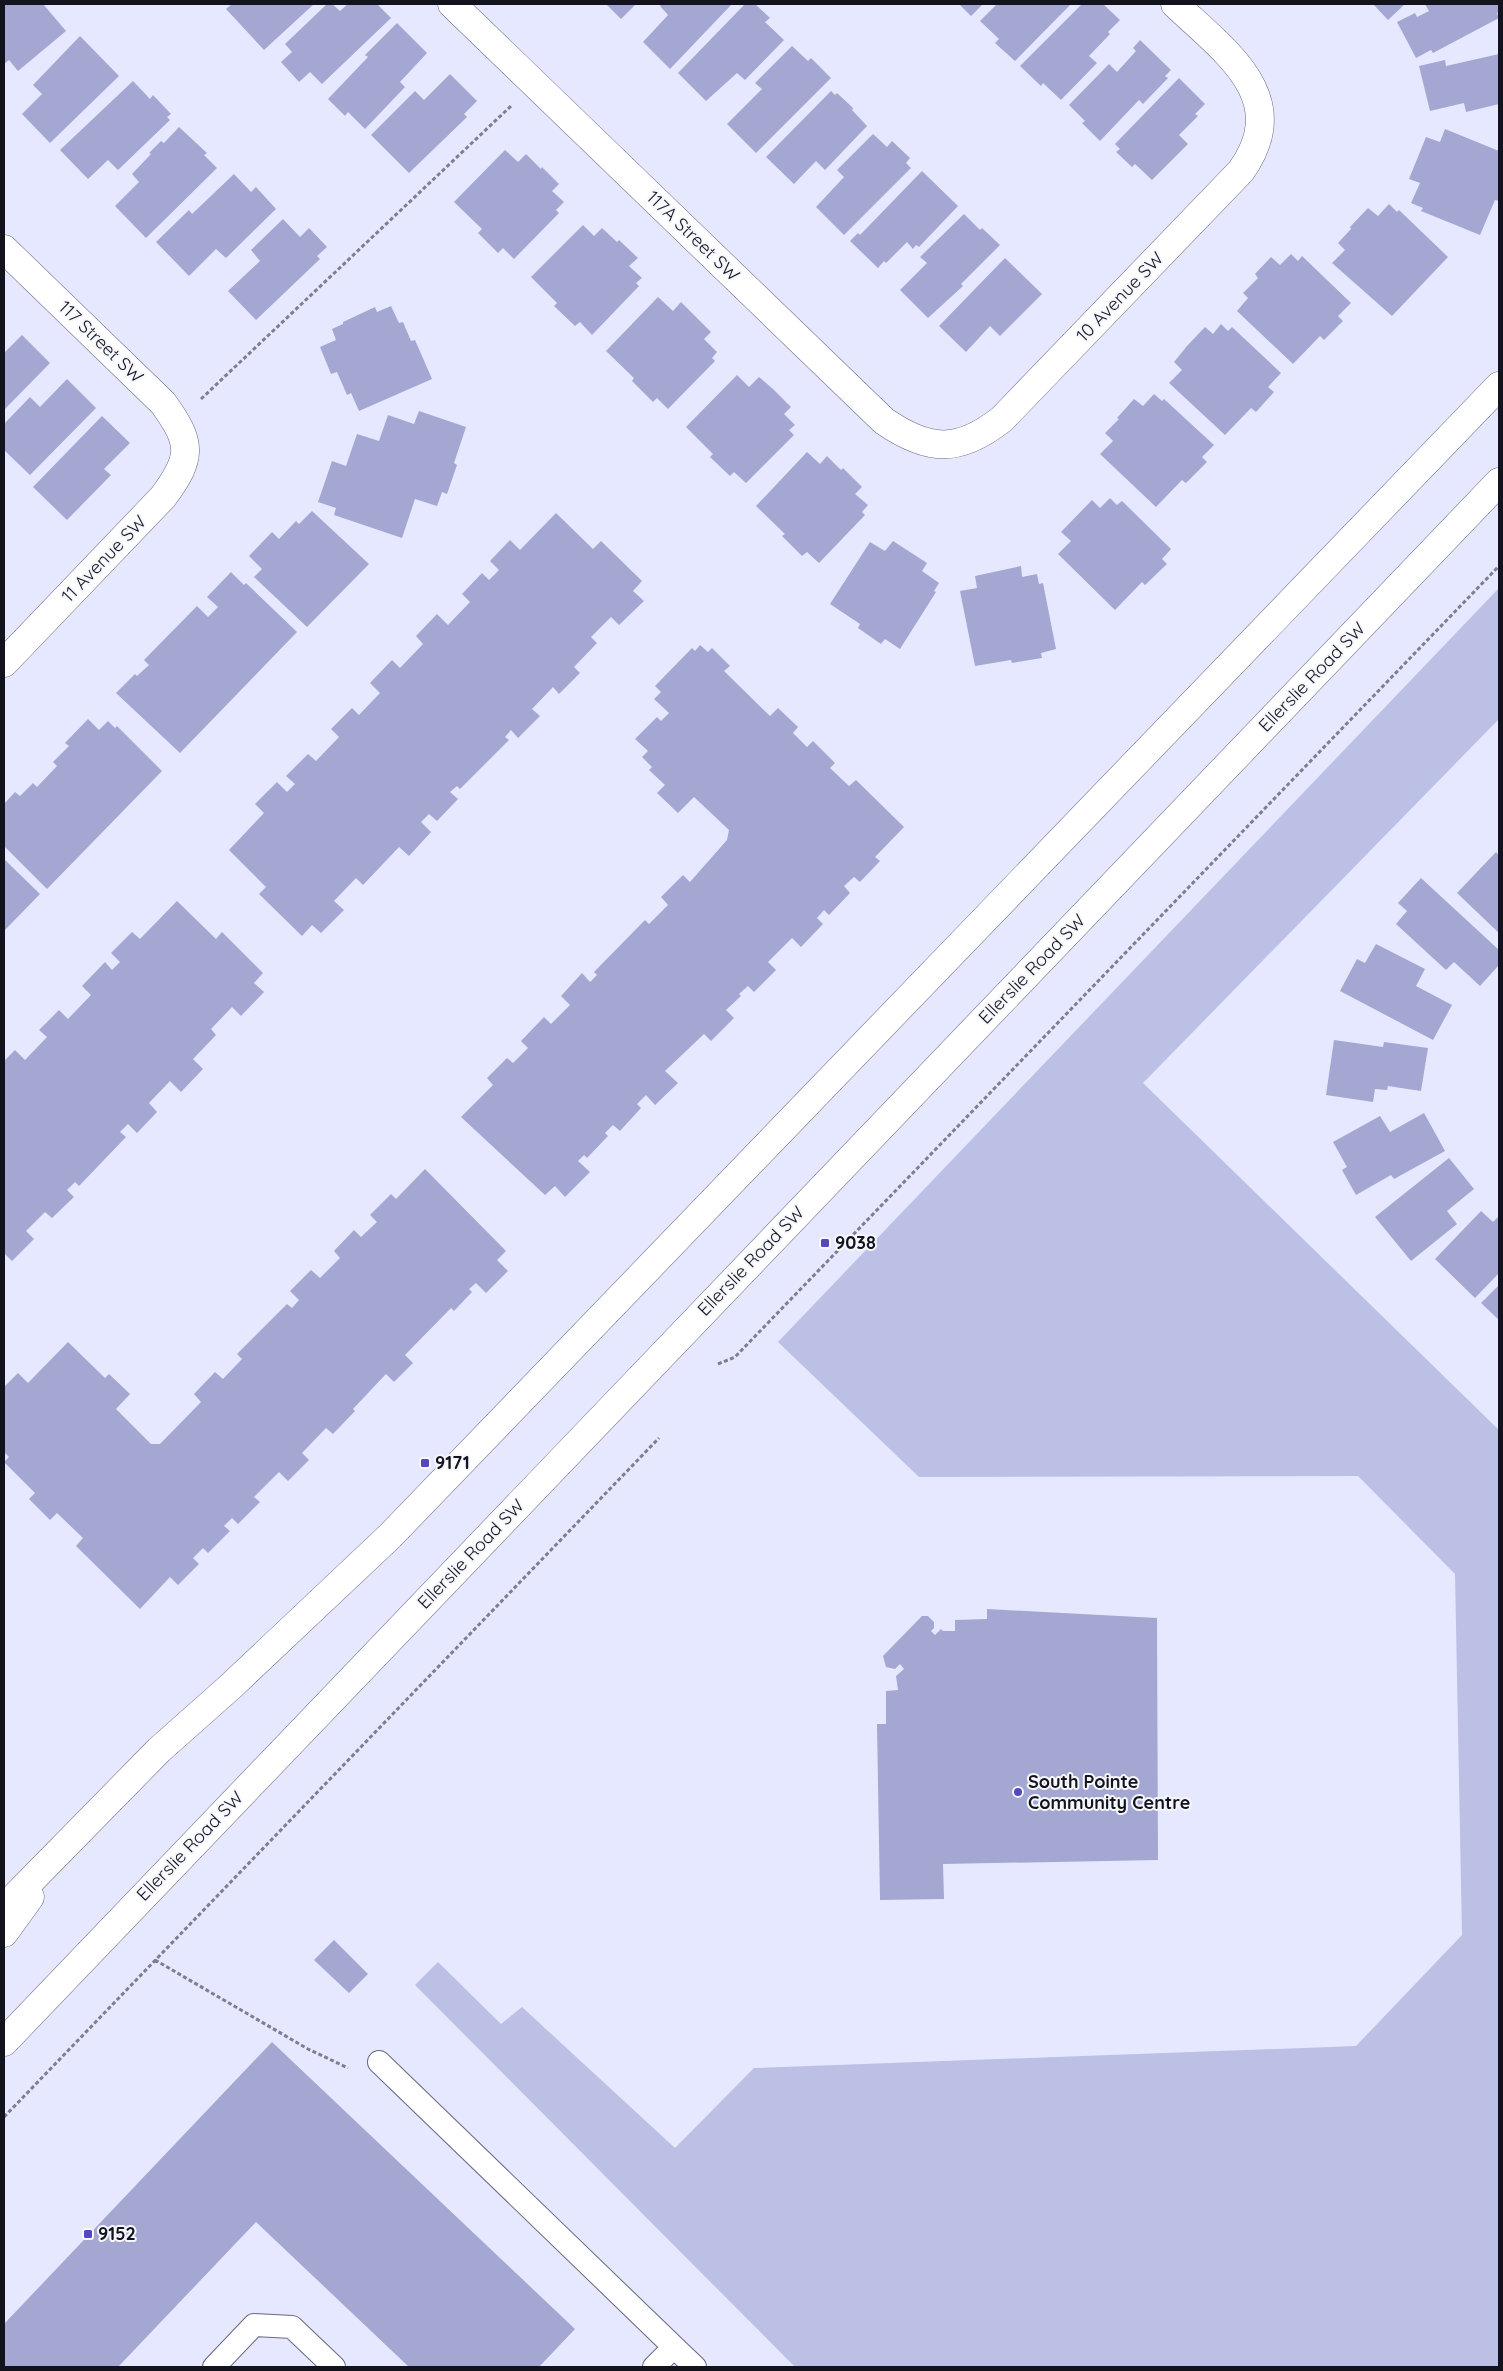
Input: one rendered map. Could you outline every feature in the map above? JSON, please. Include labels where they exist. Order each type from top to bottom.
[{"type":"main road","name":"117A Street SW","points":[[452,4],[884,421],[903,434],[923,443],[946,446]]},
{"type":"main road","name":"10 Avenue SW","points":[[946,446],[983,434],[1002,419],[1241,171],[1251,156],[1259,138],[1261,118],[1257,98],[1248,78],[1233,60],[1175,4]]},
{"type":"main road","name":"117 Street SW","points":[[4,249],[153,393],[182,433]]},
{"type":"main road","points":[[4,1908],[159,1750],[237,1681],[390,1536],[1499,386]]},
{"type":"main road","name":"11 Avenue SW","points":[[4,663],[177,479],[184,464],[182,433]]},
{"type":"main road","name":"Ellerslie Road SW","points":[[4,2042],[1499,482]]},
{"type":"main road","points":[[4,1933],[82,1827]]},
{"type":"lane","points":[[379,2062],[695,2367]]},
{"type":"lane","points":[[214,2367],[254,2325],[292,2327],[334,2367]]},
{"type":"lane","points":[[654,2367],[674,2347]]},
{"type":"path","points":[[182,433],[535,83]]},
{"type":"path","points":[[718,1364],[735,1357],[1499,566]]},
{"type":"path","points":[[4,2118],[154,1960],[659,1438]]},
{"type":"path","points":[[154,1960],[308,2049],[355,2070]]},
{"type":"shaded area","points":[[1499,588],[1499,719],[1143,1083],[1499,1430],[1499,2367],[795,2367],[415,1985],[438,1962],[501,2024],[522,2007],[675,2148],[754,2068],[1356,2046],[1462,1935],[1455,1574],[1358,1476],[919,1477],[778,1342]]},
{"type":"building","points":[[6,4],[43,4],[66,31],[18,71],[9,60],[4,64],[4,6]]},
{"type":"building","points":[[232,4],[314,4],[264,50],[226,9]]},
{"type":"building","points":[[327,4],[332,4],[340,11],[348,4],[377,4],[391,18],[322,84],[310,72],[299,82],[281,62],[292,52],[285,44]]},
{"type":"building","points":[[606,4],[636,4],[621,19]]},
{"type":"building","points":[[662,4],[732,4],[670,69],[643,42],[668,15],[660,6]]},
{"type":"building","points":[[745,4],[755,4],[770,18],[765,22],[784,40],[745,80],[737,73],[706,101],[678,73]]},
{"type":"building","points":[[959,4],[983,4],[971,16]]},
{"type":"building","points":[[997,4],[1071,4],[1015,61],[995,43],[999,39],[980,21]]},
{"type":"building","points":[[1082,4],[1103,4],[1120,20],[1108,32],[1110,34],[1089,56],[1097,63],[1061,100],[1043,83],[1041,86],[1020,66]]},
{"type":"building","points":[[1373,4],[1405,4],[1388,20]]},
{"type":"building","points":[[1425,4],[1498,4],[1499,12],[1497,13],[1499,18],[1433,53],[1431,50],[1416,58],[1397,22],[1415,13],[1417,17],[1429,11]]},
{"type":"building","points":[[397,23],[427,53],[400,82],[405,87],[365,129],[348,112],[345,116],[328,99],[368,57],[365,55]]},
{"type":"building","points":[[80,36],[119,76],[50,143],[22,114],[42,94],[33,85]]},
{"type":"building","points":[[1140,40],[1171,70],[1165,76],[1168,78],[1143,104],[1139,100],[1100,141],[1082,123],[1085,121],[1069,105],[1109,64],[1117,72],[1136,51],[1133,48]]},
{"type":"building","points":[[792,46],[808,61],[811,58],[831,78],[756,153],[727,124],[762,89],[755,83]]},
{"type":"building","points":[[1499,54],[1499,104],[1466,112],[1464,103],[1430,111],[1419,66],[1445,60],[1446,66]]},
{"type":"building","points":[[450,74],[477,101],[464,114],[467,117],[409,173],[371,135],[415,91],[424,100]]},
{"type":"building","points":[[1179,78],[1205,104],[1195,114],[1198,116],[1179,135],[1188,144],[1152,180],[1135,164],[1132,167],[1116,152],[1120,149],[1115,144]]},
{"type":"building","points":[[133,81],[150,99],[153,95],[171,114],[167,117],[170,120],[118,170],[108,160],[88,179],[60,150]]},
{"type":"building","points":[[831,91],[835,95],[837,93],[853,108],[852,110],[867,126],[825,170],[816,161],[794,184],[766,157]]},
{"type":"building","points":[[179,127],[207,153],[204,155],[217,168],[146,238],[115,206],[139,182],[132,174],[151,154],[149,153],[161,141],[164,143]]},
{"type":"building","points":[[1445,129],[1499,151],[1499,201],[1495,200],[1480,235],[1421,211],[1423,208],[1411,203],[1420,183],[1409,179],[1426,137],[1440,142]]},
{"type":"building","points":[[873,134],[887,147],[892,141],[910,158],[906,163],[911,168],[844,235],[816,207],[844,177],[837,170]]},
{"type":"building","points":[[505,150],[518,162],[526,154],[541,169],[542,167],[559,184],[552,191],[564,202],[556,210],[559,213],[514,259],[503,248],[498,253],[478,233],[482,229],[454,202]]},
{"type":"building","points":[[922,171],[958,206],[919,247],[916,245],[913,249],[907,242],[886,263],[884,261],[878,268],[850,241],[858,233],[860,235]]},
{"type":"building","points":[[234,174],[251,192],[256,187],[276,209],[226,258],[216,249],[189,276],[156,242],[189,210],[192,214]]},
{"type":"building","points":[[1389,204],[1397,212],[1399,210],[1448,257],[1392,316],[1332,263],[1345,250],[1338,243],[1368,208],[1378,216]]},
{"type":"building","points":[[964,214],[980,230],[982,228],[1000,245],[961,284],[963,286],[928,318],[900,290],[927,263],[920,257]]},
{"type":"building","points":[[283,219],[300,237],[309,228],[327,247],[317,256],[320,259],[256,320],[228,291],[260,261],[251,250]]},
{"type":"building","points":[[583,225],[594,236],[602,228],[617,242],[619,240],[638,258],[629,266],[642,278],[636,283],[639,286],[592,335],[580,322],[575,326],[554,306],[557,303],[531,277]]},
{"type":"building","points":[[1291,254],[1298,261],[1302,256],[1351,303],[1338,316],[1343,321],[1324,340],[1320,336],[1293,364],[1237,311],[1248,298],[1243,293],[1258,278],[1255,274],[1271,257],[1280,265]]},
{"type":"building","points":[[1005,258],[1042,294],[1000,336],[990,326],[966,352],[939,326]]},
{"type":"building","points":[[658,297],[673,311],[681,302],[711,332],[704,339],[717,352],[712,358],[715,361],[668,409],[657,398],[653,402],[632,381],[634,378],[606,351]]},
{"type":"building","points":[[391,306],[399,323],[403,322],[411,341],[415,340],[432,379],[359,411],[351,393],[347,395],[337,372],[331,374],[320,347],[336,340],[332,329],[343,324],[343,322],[375,307],[377,312]]},
{"type":"building","points":[[1221,324],[1228,331],[1232,327],[1281,373],[1268,387],[1274,392],[1256,412],[1251,408],[1225,435],[1169,383],[1182,370],[1174,362],[1187,346],[1205,327],[1213,334]]},
{"type":"building","points":[[22,335],[50,363],[4,410],[4,353]]},
{"type":"building","points":[[737,375],[749,387],[759,377],[773,389],[791,407],[784,414],[795,425],[789,430],[794,435],[746,483],[734,472],[730,476],[710,457],[713,454],[686,427]]},
{"type":"building","points":[[67,379],[96,408],[30,475],[4,450],[4,424],[30,397],[40,407]]},
{"type":"building","points":[[1154,394],[1162,401],[1164,399],[1214,445],[1202,457],[1207,462],[1186,483],[1182,480],[1156,507],[1100,454],[1113,441],[1105,433],[1119,419],[1117,418],[1134,399],[1143,406]]},
{"type":"building","points":[[419,411],[466,427],[454,463],[457,465],[447,494],[442,492],[437,506],[415,499],[402,538],[334,515],[336,508],[318,502],[332,461],[346,466],[357,434],[379,441],[388,415],[414,424]]},
{"type":"building","points":[[102,416],[130,443],[104,469],[111,475],[67,520],[33,487]]},
{"type":"building","points":[[807,452],[820,464],[827,456],[841,470],[843,468],[862,487],[855,494],[868,505],[862,512],[865,515],[819,563],[807,552],[802,556],[782,536],[785,534],[756,506]]},
{"type":"building","points":[[1110,498],[1117,505],[1122,501],[1171,549],[1162,559],[1167,564],[1145,585],[1142,582],[1115,610],[1058,554],[1071,541],[1061,532],[1092,500],[1100,508]]},
{"type":"building","points":[[312,511],[369,564],[307,627],[254,577],[262,569],[249,556],[272,532],[279,539],[296,521],[299,524]]},
{"type":"building","points":[[556,513],[593,549],[601,541],[642,581],[633,591],[644,601],[619,625],[611,617],[591,637],[597,643],[574,667],[580,673],[559,694],[553,687],[532,709],[540,716],[518,738],[511,730],[505,737],[509,740],[460,789],[457,786],[450,792],[458,799],[437,821],[429,814],[421,822],[431,832],[409,856],[399,847],[363,885],[356,878],[334,901],[344,910],[321,933],[312,925],[302,936],[259,894],[266,887],[229,850],[264,813],[255,804],[277,782],[287,792],[295,784],[286,776],[308,754],[316,761],[339,737],[331,729],[352,708],[359,715],[380,693],[370,683],[392,660],[400,668],[423,644],[416,636],[437,614],[448,625],[470,602],[462,594],[482,573],[489,580],[499,570],[490,561],[510,540],[520,550]]},
{"type":"building","points":[[893,541],[927,563],[922,571],[939,583],[934,591],[936,592],[900,649],[885,639],[881,644],[858,628],[860,624],[830,604],[870,542],[885,551]]},
{"type":"building","points":[[1021,566],[1022,577],[1037,574],[1039,584],[1043,583],[1056,649],[1041,653],[1042,658],[1012,663],[1011,660],[975,666],[960,591],[977,588],[975,576]]},
{"type":"building","points":[[231,572],[244,585],[246,583],[297,632],[180,753],[116,693],[135,674],[137,676],[149,665],[144,660],[197,606],[208,617],[218,607],[207,597]]},
{"type":"building","points":[[700,645],[708,652],[712,648],[730,666],[724,671],[770,716],[778,708],[798,727],[793,733],[807,747],[813,741],[835,763],[830,768],[849,786],[856,780],[904,827],[875,857],[880,861],[860,882],[854,877],[844,886],[850,893],[829,915],[824,910],[817,918],[823,924],[801,947],[792,938],[768,962],[776,970],[754,992],[748,986],[739,994],[741,996],[726,1010],[734,1018],[711,1041],[704,1034],[665,1071],[678,1083],[655,1105],[646,1095],[637,1104],[641,1108],[620,1131],[613,1125],[605,1133],[608,1136],[587,1158],[584,1155],[578,1161],[590,1172],[565,1197],[555,1186],[545,1195],[461,1117],[493,1085],[487,1078],[507,1058],[513,1063],[528,1048],[521,1041],[544,1017],[551,1024],[570,1005],[561,996],[582,973],[590,982],[597,975],[594,972],[645,920],[649,924],[668,905],[661,897],[683,875],[690,882],[727,840],[729,830],[694,797],[678,813],[657,793],[665,785],[649,770],[652,767],[642,757],[648,751],[635,739],[657,717],[661,721],[669,713],[654,699],[661,692],[655,686],[692,648],[695,651]]},
{"type":"building","points":[[88,719],[99,730],[108,721],[115,728],[117,726],[162,771],[47,889],[4,846],[4,804],[15,792],[20,796],[33,783],[37,787],[57,766],[53,762],[69,746],[65,743]]},
{"type":"building","points":[[1496,852],[1499,856],[1499,933],[1457,893]]},
{"type":"building","points":[[4,859],[40,894],[4,931]]},
{"type":"building","points":[[1421,878],[1499,950],[1499,965],[1480,986],[1454,962],[1446,970],[1396,924],[1407,911],[1398,903]]},
{"type":"building","points":[[177,901],[216,939],[222,932],[263,973],[254,983],[264,992],[241,1016],[232,1007],[211,1029],[216,1035],[193,1059],[203,1069],[181,1092],[170,1081],[149,1103],[157,1112],[137,1133],[128,1124],[120,1132],[126,1137],[79,1186],[75,1182],[67,1190],[74,1197],[52,1218],[45,1212],[26,1231],[34,1239],[12,1261],[4,1253],[4,1061],[15,1050],[25,1060],[47,1037],[39,1030],[59,1010],[68,1019],[91,995],[82,986],[105,962],[112,970],[120,962],[111,953],[132,932],[140,939]]},
{"type":"building","points":[[1376,944],[1425,969],[1416,986],[1452,1005],[1433,1040],[1340,991],[1357,959],[1365,963]]},
{"type":"building","points":[[1334,1040],[1383,1047],[1384,1042],[1428,1048],[1421,1091],[1388,1086],[1387,1090],[1375,1089],[1373,1102],[1326,1095]]},
{"type":"building","points":[[1424,1113],[1445,1151],[1394,1179],[1391,1175],[1356,1195],[1342,1170],[1347,1167],[1333,1142],[1380,1116],[1390,1132]]},
{"type":"building","points":[[1449,1158],[1474,1189],[1447,1211],[1457,1224],[1411,1261],[1375,1217]]},
{"type":"building","points":[[425,1169],[506,1251],[497,1260],[508,1271],[486,1293],[476,1283],[469,1289],[472,1292],[454,1311],[451,1308],[405,1355],[413,1363],[394,1382],[386,1374],[353,1409],[355,1411],[333,1434],[326,1428],[302,1453],[309,1460],[288,1481],[279,1472],[254,1497],[260,1502],[238,1524],[232,1518],[224,1526],[230,1531],[208,1553],[203,1548],[193,1558],[199,1564],[178,1585],[170,1577],[140,1609],[76,1546],[83,1538],[57,1513],[50,1520],[29,1499],[35,1493],[4,1462],[9,1457],[4,1452],[4,1387],[18,1373],[28,1383],[68,1342],[105,1378],[109,1374],[130,1394],[116,1409],[151,1444],[160,1444],[201,1402],[194,1394],[215,1372],[223,1379],[242,1359],[237,1354],[287,1304],[292,1308],[299,1300],[290,1291],[311,1270],[320,1278],[340,1258],[334,1251],[354,1230],[361,1237],[377,1222],[370,1215],[391,1194],[396,1199]]},
{"type":"building","points":[[1481,1211],[1493,1222],[1499,1216],[1499,1273],[1475,1298],[1435,1259]]},
{"type":"building","points":[[1499,1285],[1499,1320],[1481,1303]]},
{"type":"building","name":"South Pointe Community Centre","points":[[987,1609],[1157,1618],[1158,1860],[943,1864],[944,1899],[880,1900],[877,1724],[886,1724],[886,1691],[898,1690],[896,1676],[904,1669],[900,1664],[895,1669],[886,1667],[883,1656],[922,1616],[928,1616],[934,1622],[934,1628],[931,1631],[935,1635],[941,1629],[943,1631],[955,1631],[955,1620],[987,1619]]},
{"type":"building","points":[[334,1940],[368,1974],[349,1993],[314,1960]]},
{"type":"building","points":[[272,2042],[575,2329],[539,2367],[409,2367],[256,2222],[118,2367],[4,2367],[4,2324]]},
{"type":"place","name":"9038","points":[[825,1243]]},
{"type":"place","name":"9171","points":[[425,1463]]},
{"type":"place","name":"South Pointe Community Centre","points":[[1018,1792]]},
{"type":"place","name":"9152","points":[[88,2234]]}]
